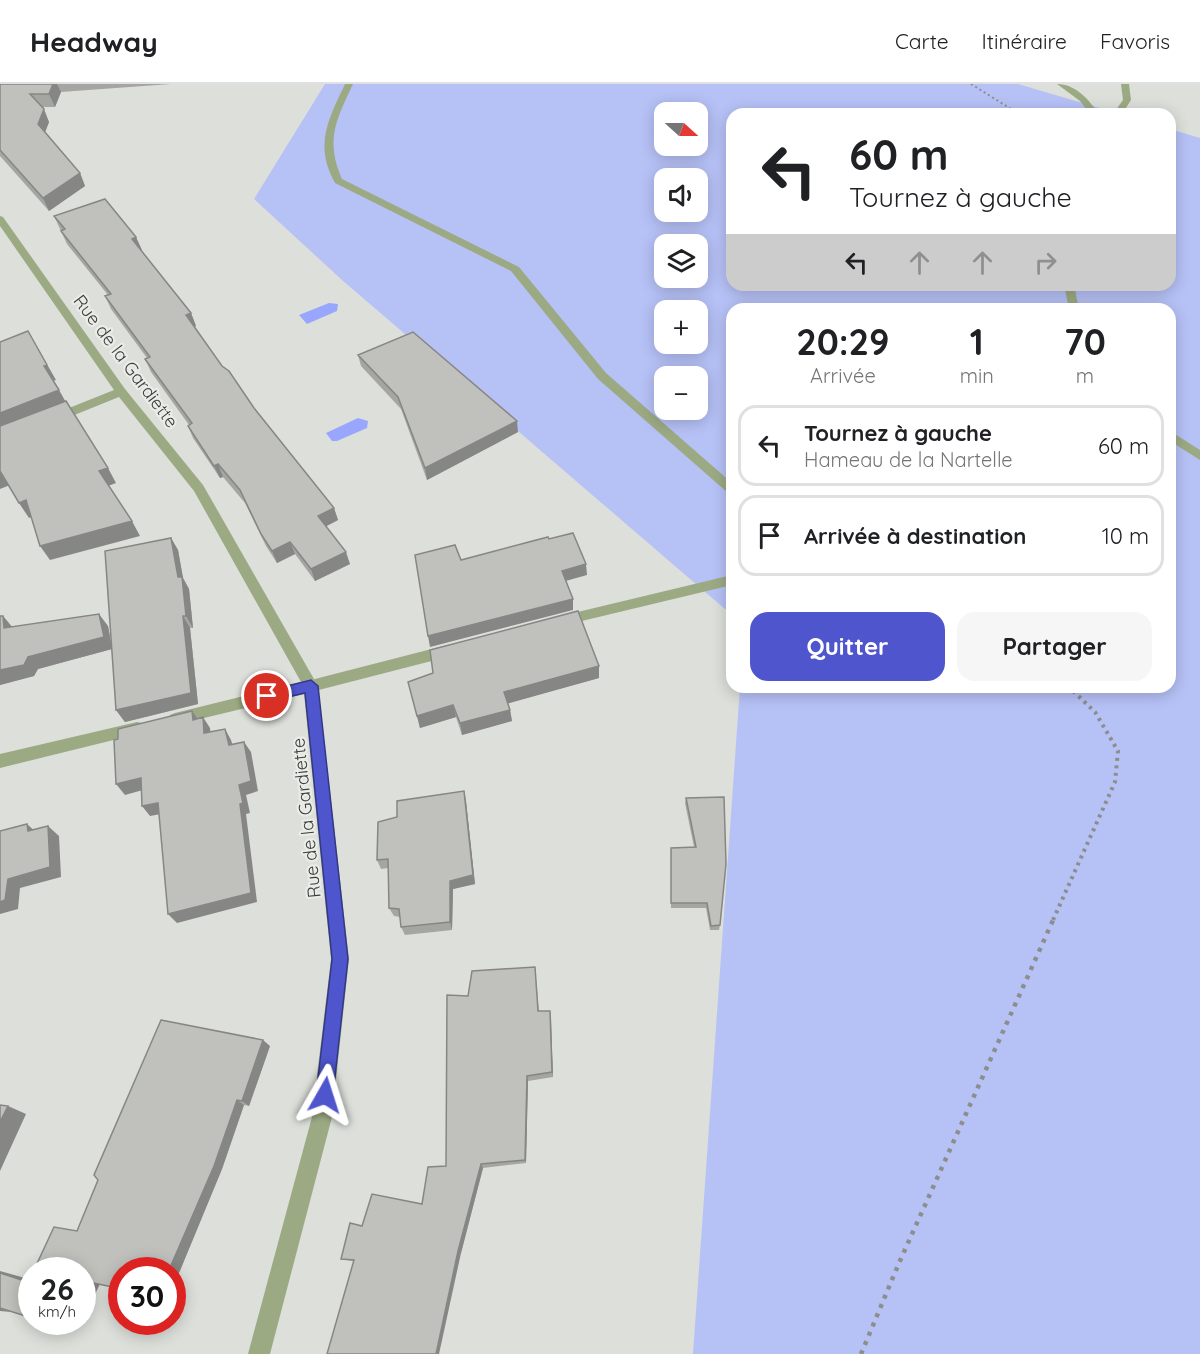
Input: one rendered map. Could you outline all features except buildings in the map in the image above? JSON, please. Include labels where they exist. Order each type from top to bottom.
[{"type":"street","points":[[349,84],[330,124],[329,160],[338,181],[516,269],[602,376],[726,485]]},
{"type":"street","points":[[1061,84],[1083,99],[1090,108]]},
{"type":"street","points":[[1122,108],[1128,96],[1125,84]]},
{"type":"street","name":"Rue de la Gardiette","points":[[0,219],[121,392],[199,488],[311,686],[340,959],[322,1117],[259,1354]]},
{"type":"street","points":[[44,422],[121,392]]},
{"type":"street","points":[[1176,439],[1200,456]]},
{"type":"street","points":[[546,625],[726,581]]},
{"type":"street","points":[[0,761],[311,686],[467,645]]},
{"type":"path","points":[[971,84],[1009,108]]},
{"type":"path","points":[[861,1354],[904,1252],[1115,782],[1119,751],[1095,712],[1075,693]]},
{"type":"shaded area","points":[[325,84],[1018,84],[1100,108],[726,108],[726,291],[1176,291],[1176,131],[1200,138],[1200,1354],[693,1354],[740,693],[1176,693],[1176,303],[726,303],[726,610],[342,280],[254,199]]},
{"type":"shaded area","points":[[329,303],[338,304],[337,311],[307,324],[299,315]]},
{"type":"shaded area","points":[[358,418],[368,421],[367,428],[337,441],[332,441],[326,433]]},
{"type":"route","points":[[267,696],[311,686],[340,959],[325,1095]]}]
